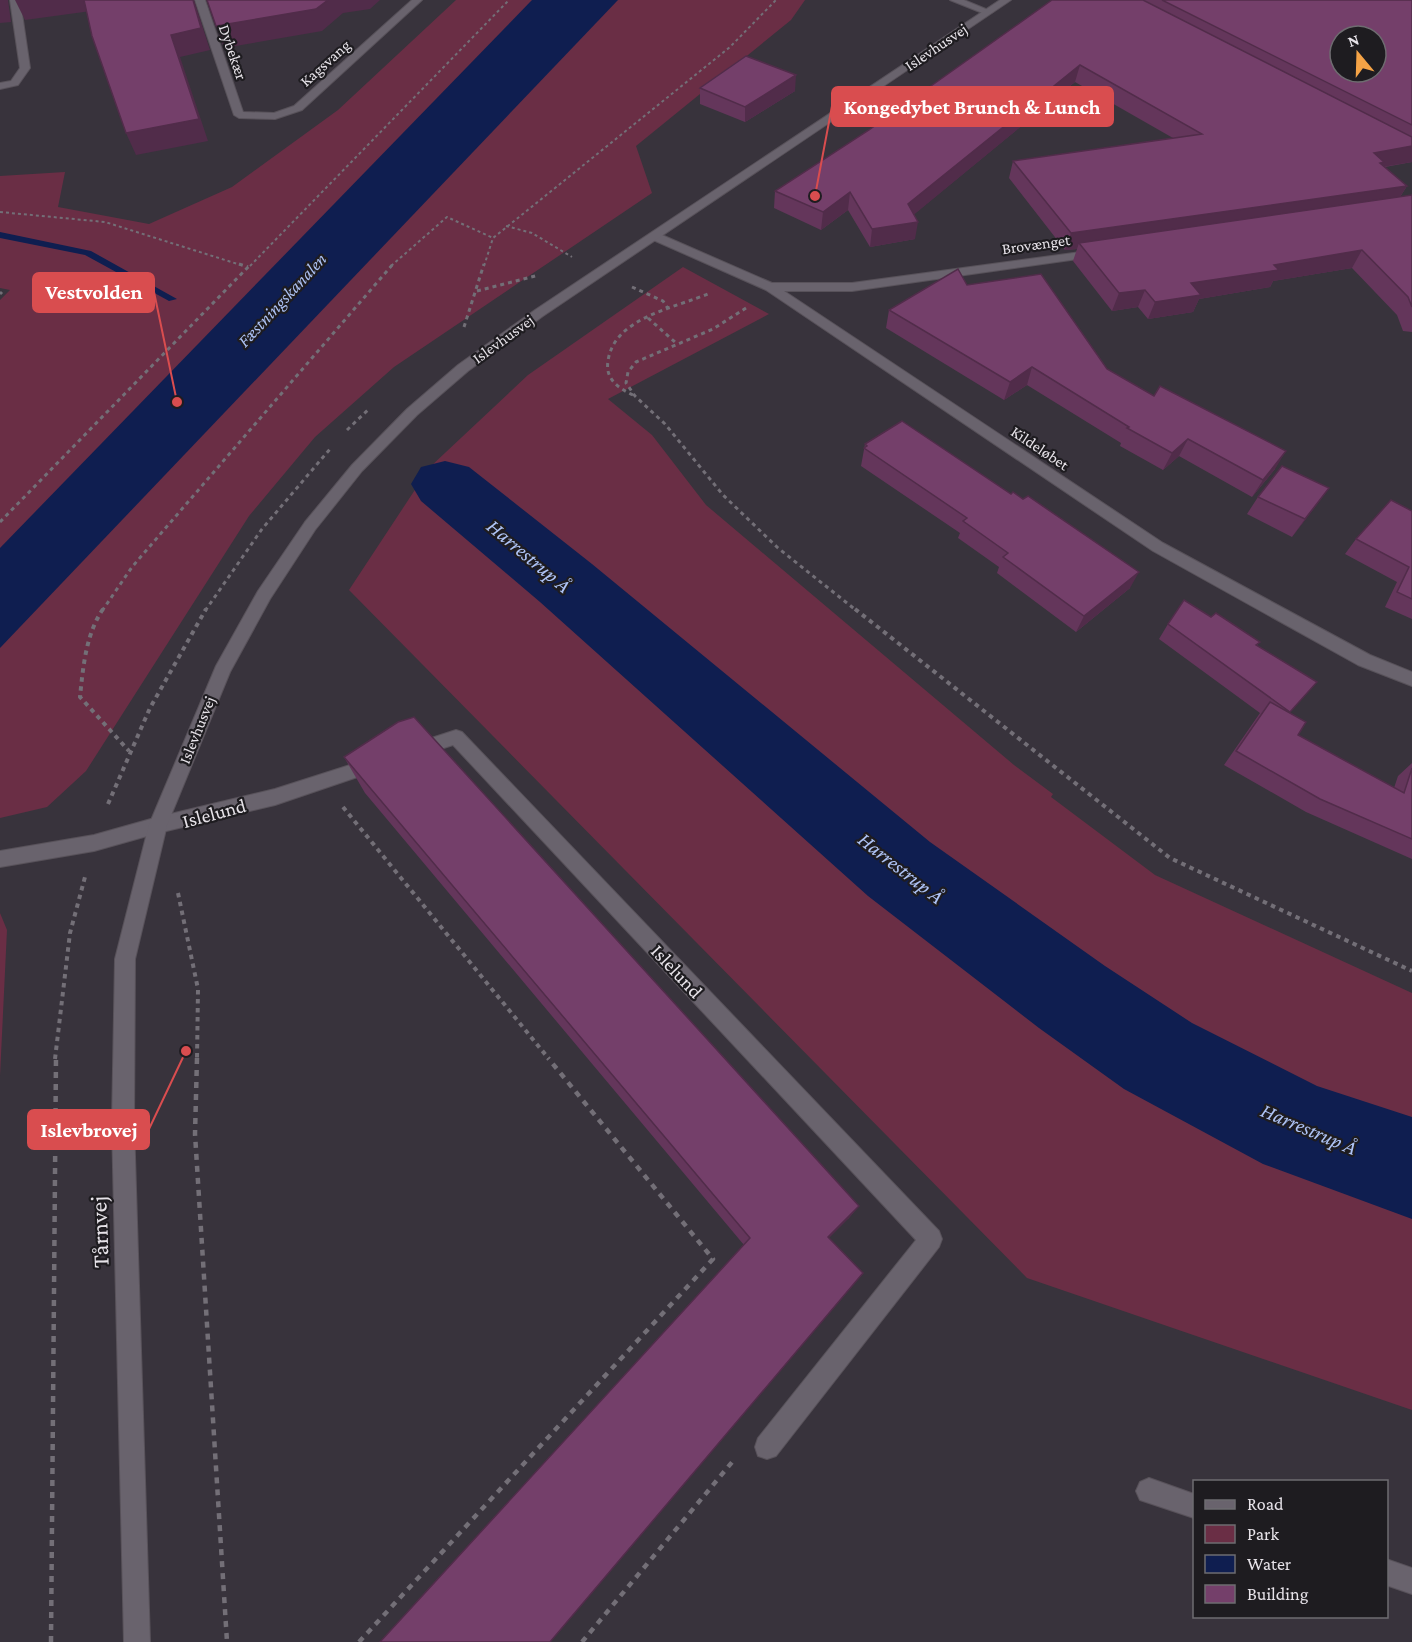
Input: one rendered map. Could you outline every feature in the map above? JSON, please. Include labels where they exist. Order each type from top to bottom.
[{"type":"street","points":[[0,86],[14,82],[25,68],[15,0]]},
{"type":"street","name":"Dybekær","points":[[200,0],[239,114]]},
{"type":"street","name":"Kagsvang","points":[[239,114],[275,116],[298,108],[417,0]]},
{"type":"street","points":[[955,0],[988,12]]},
{"type":"street","name":"Islevhusvej","points":[[158,825],[222,671],[254,614],[310,526],[357,468],[412,412],[463,368],[539,313],[1006,0]]},
{"type":"street","name":"Kildeløbet","points":[[656,236],[770,287],[1158,547],[1364,660],[1412,679]]},
{"type":"street","name":"Brovænget","points":[[770,287],[852,287],[1111,250]]},
{"type":"street","name":"Islelund","points":[[0,859],[93,843],[264,800],[456,737],[931,1239],[767,1447]]},
{"type":"street","name":"Tårnvej","points":[[137,1642],[123,1124],[125,959],[158,825]]},
{"type":"street","points":[[1149,1491],[1193,1506]]},
{"type":"street","points":[[1388,1573],[1412,1581]]},
{"type":"path","points":[[0,522],[509,0]]},
{"type":"path","points":[[506,226],[730,47],[776,0]]},
{"type":"path","points":[[0,212],[105,222],[248,267]]},
{"type":"path","points":[[129,751],[80,697],[83,662],[98,617],[132,567],[386,270],[447,217],[493,238]]},
{"type":"path","points":[[566,263],[575,259]]},
{"type":"path","points":[[477,291],[547,272]]},
{"type":"path","points":[[635,396],[615,387],[607,370],[606,355],[611,342],[626,329],[648,318],[694,302],[737,273]]},
{"type":"path","points":[[770,287],[739,314],[713,329],[636,362],[628,372],[627,383],[635,396],[665,424],[723,495],[778,548],[1128,828],[1170,858],[1412,971]]},
{"type":"path","points":[[648,318],[676,343]]},
{"type":"path","points":[[322,781],[713,1259],[359,1642]]},
{"type":"path","points":[[51,1642],[55,1062],[70,933],[93,843]]},
{"type":"path","points":[[176,884],[198,989],[195,1134],[227,1642]]},
{"type":"path","points":[[582,1642],[753,1437],[767,1447]]},
{"type":"green space","points":[[456,0],[805,0],[791,20],[636,146],[652,193],[394,367],[315,437],[249,516],[86,771],[47,807],[0,818],[0,300],[10,290],[0,288],[0,176],[65,172],[58,207],[149,224],[232,187],[338,110]]},
{"type":"green space","points":[[683,267],[769,314],[608,399],[652,435],[706,505],[1014,765],[1053,794],[1051,797],[1155,875],[1412,993],[1412,1410],[1027,1278],[349,590],[430,467],[528,375]]},
{"type":"green space","points":[[0,913],[7,930],[0,1076]]},
{"type":"water","name":"Fæstningskanalen","points":[[532,0],[618,0],[0,648],[0,548]]},
{"type":"building","points":[[84,0],[193,0],[201,28],[171,35],[199,119],[126,133],[92,36]]},
{"type":"building","points":[[207,0],[328,0],[316,9],[216,26]]},
{"type":"building","points":[[1052,0],[1143,0],[1412,137],[1412,146],[1374,153],[1384,162],[1380,163],[1407,186],[1071,233],[1013,161],[1202,134],[1080,65],[908,204],[918,222],[872,229],[850,192],[823,212],[775,191],[869,130]]},
{"type":"building","points":[[1162,0],[1412,0],[1412,125],[1330,84],[1388,84],[1388,24],[1328,24],[1328,83]]},
{"type":"building","points":[[746,56],[796,75],[745,107],[700,88]]},
{"type":"building","points":[[1412,195],[1412,307],[1408,297],[1362,250],[1274,265],[1279,270],[1191,283],[1201,295],[1155,302],[1145,290],[1119,293],[1079,243]]},
{"type":"building","points":[[958,269],[967,285],[1041,274],[1107,369],[1154,396],[1160,386],[1286,451],[1263,480],[1188,439],[1172,453],[1127,428],[1129,427],[1032,367],[1010,382],[889,310]]},
{"type":"building","points":[[902,421],[1011,494],[1013,492],[1023,499],[1028,496],[1139,572],[1084,616],[1003,557],[1008,553],[963,521],[967,518],[864,448],[867,446],[865,444]]},
{"type":"building","points":[[1282,466],[1329,488],[1305,519],[1258,497]]},
{"type":"building","points":[[1391,500],[1412,511],[1412,599],[1397,592],[1409,567],[1356,539]]},
{"type":"building","points":[[1184,600],[1211,617],[1216,613],[1260,642],[1256,645],[1317,682],[1290,712],[1168,624]]},
{"type":"building","points":[[1270,702],[1306,722],[1298,735],[1404,793],[1412,768],[1412,839],[1320,799],[1236,751]]},
{"type":"building","points":[[414,717],[859,1206],[828,1237],[863,1273],[550,1642],[380,1642],[750,1238],[344,757],[398,722]]},
{"type":"waterway","name":"Harrestrup Å","points":[[0,235],[88,253],[172,299]]},
{"type":"waterway","name":"Harrestrup Å","points":[[445,484],[566,583],[899,869],[1072,997],[1158,1056],[1298,1129],[1412,1168]]},
{"type":"place","name":"Kongedybet Brunch & Lunch","points":[[815,196]]},
{"type":"place","name":"Vestvolden","points":[[177,402]]},
{"type":"place","name":"Islevbrovej","points":[[186,1051]]}]
